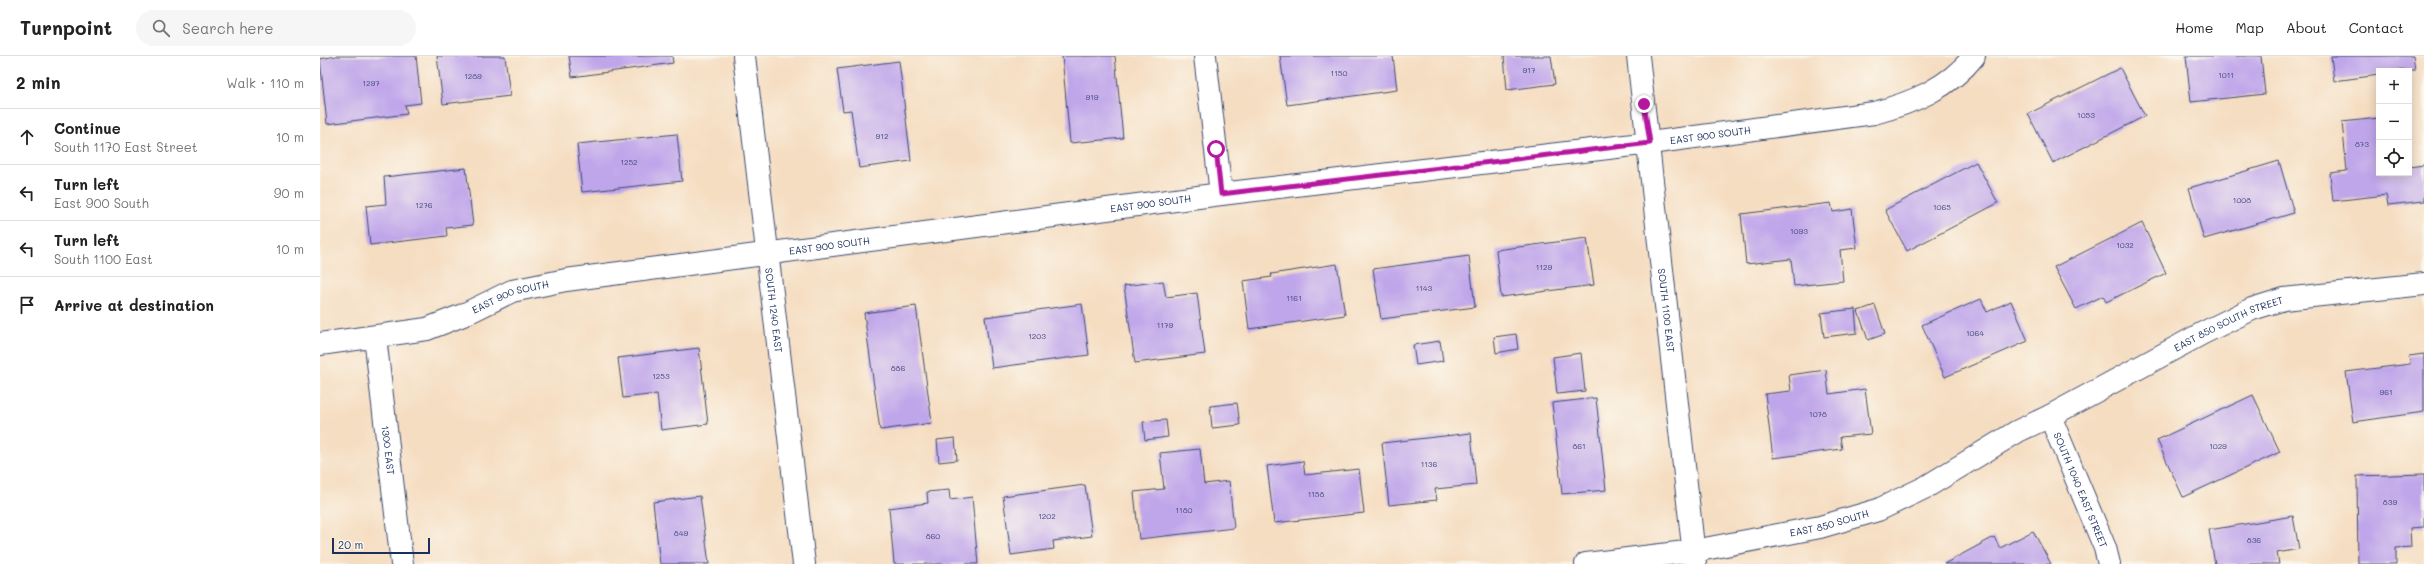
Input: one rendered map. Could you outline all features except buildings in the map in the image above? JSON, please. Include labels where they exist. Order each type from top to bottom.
[{"type":"street","name":"SOUTH 1240 EAST","points":[[744,56],[804,564]]},
{"type":"street","points":[[1205,56],[1221,194]]},
{"type":"street","name":"SOUTH 1100 EAST","points":[[1638,56],[1650,143],[1694,558]]},
{"type":"street","name":"EAST 900 SOUTH","points":[[320,344],[427,329],[520,289],[566,280],[1221,194],[1650,143],[1874,113],[1900,106],[1928,94],[1950,79],[1974,56]]},
{"type":"street","name":"EAST 850 SOUTH STREET","points":[[2050,416],[2203,333],[2252,309],[2284,299],[2424,284]]},
{"type":"street","name":"1300 EAST","points":[[375,336],[402,564]]},
{"type":"street","name":"EAST 850 SOUTH","points":[[1586,564],[1694,558],[1820,527],[1878,510],[1926,488],[2018,431],[2050,416]]},
{"type":"street","name":"SOUTH 1040 EAST STREET","points":[[2050,416],[2105,548],[2108,564]]},
{"type":"route","points":[[1216,149],[1221,194],[1650,143],[1644,104]]}]
